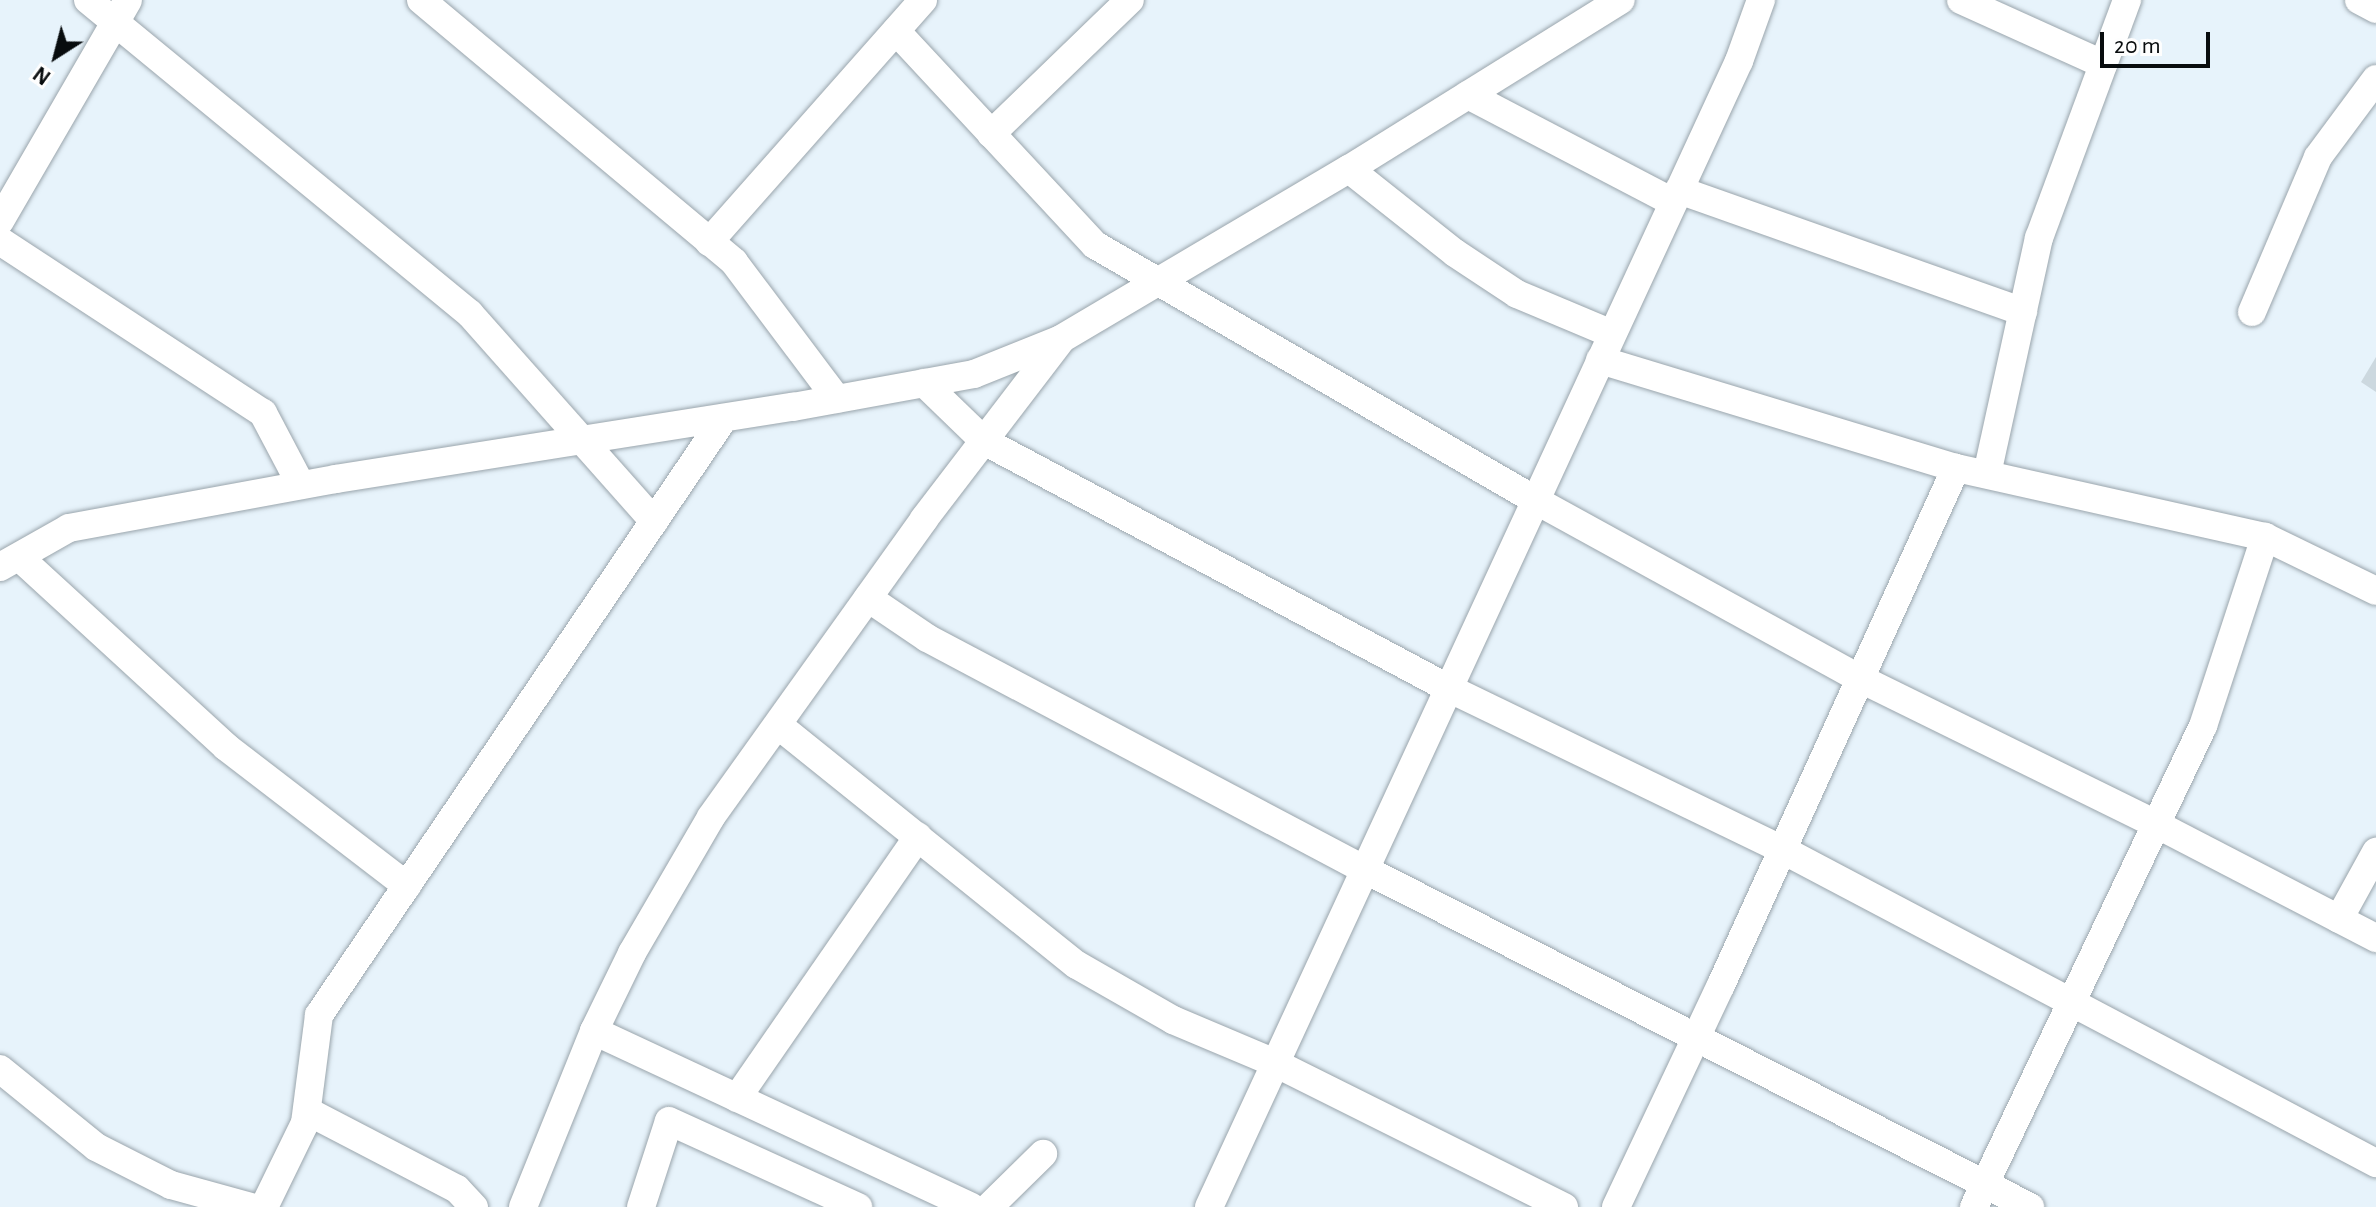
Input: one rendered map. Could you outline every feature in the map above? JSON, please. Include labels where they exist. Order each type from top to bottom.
[{"type":"street","points":[[88,0],[121,12],[470,314],[654,521]]},
{"type":"street","points":[[421,0],[734,262],[837,399]]},
{"type":"street","points":[[709,242],[923,0]]},
{"type":"street","points":[[991,134],[1130,0]]},
{"type":"street","points":[[407,886],[226,747],[10,562],[69,528],[301,485],[724,418],[974,374],[1061,339],[1349,169],[1621,0]]},
{"type":"street","points":[[1209,1207],[1739,61],[1761,0]]},
{"type":"street","points":[[1961,0],[2103,64]]},
{"type":"street","points":[[1987,474],[2039,238],[2127,0]]},
{"type":"street","points":[[2359,0],[2376,9]]},
{"type":"street","points":[[0,221],[121,12]]},
{"type":"street","points":[[896,31],[1095,245],[1535,500],[1861,679],[2156,824],[2376,938]]},
{"type":"street","points":[[2252,312],[2318,157],[2376,79]]},
{"type":"street","points":[[1468,95],[1676,196],[2023,312]]},
{"type":"street","points":[[1349,169],[1455,253],[1517,294],[1612,334]]},
{"type":"street","points":[[0,241],[263,413],[301,485]]},
{"type":"street","points":[[523,1207],[594,1031],[632,953],[711,817],[868,598],[1061,339]]},
{"type":"street","points":[[1600,360],[1956,468],[2265,537],[2376,591]]},
{"type":"street","points":[[924,383],[984,441],[1448,688],[1783,850],[2376,1163]]},
{"type":"street","points":[[264,1207],[305,1123],[319,1015],[724,418]]},
{"type":"street","points":[[1616,1207],[1783,850],[1956,468]]},
{"type":"street","points":[[1979,1196],[2203,726],[2265,537]]},
{"type":"street","points":[[868,598],[927,638],[1364,869],[1696,1039],[1979,1196],[2030,1207]]},
{"type":"street","points":[[778,725],[1077,965],[1173,1020],[1275,1063],[1564,1207]]},
{"type":"street","points":[[737,1098],[918,837]]},
{"type":"street","points":[[2339,919],[2376,852]]},
{"type":"street","points":[[594,1031],[971,1207]]},
{"type":"street","points":[[0,1069],[96,1147],[171,1185],[251,1207]]},
{"type":"street","points":[[307,1111],[457,1189],[474,1207]]},
{"type":"street","points":[[641,1207],[669,1121],[858,1207]]},
{"type":"street","points":[[989,1207],[1043,1154]]},
{"type":"building","points":[[2376,357],[2376,392],[2361,382]]}]
